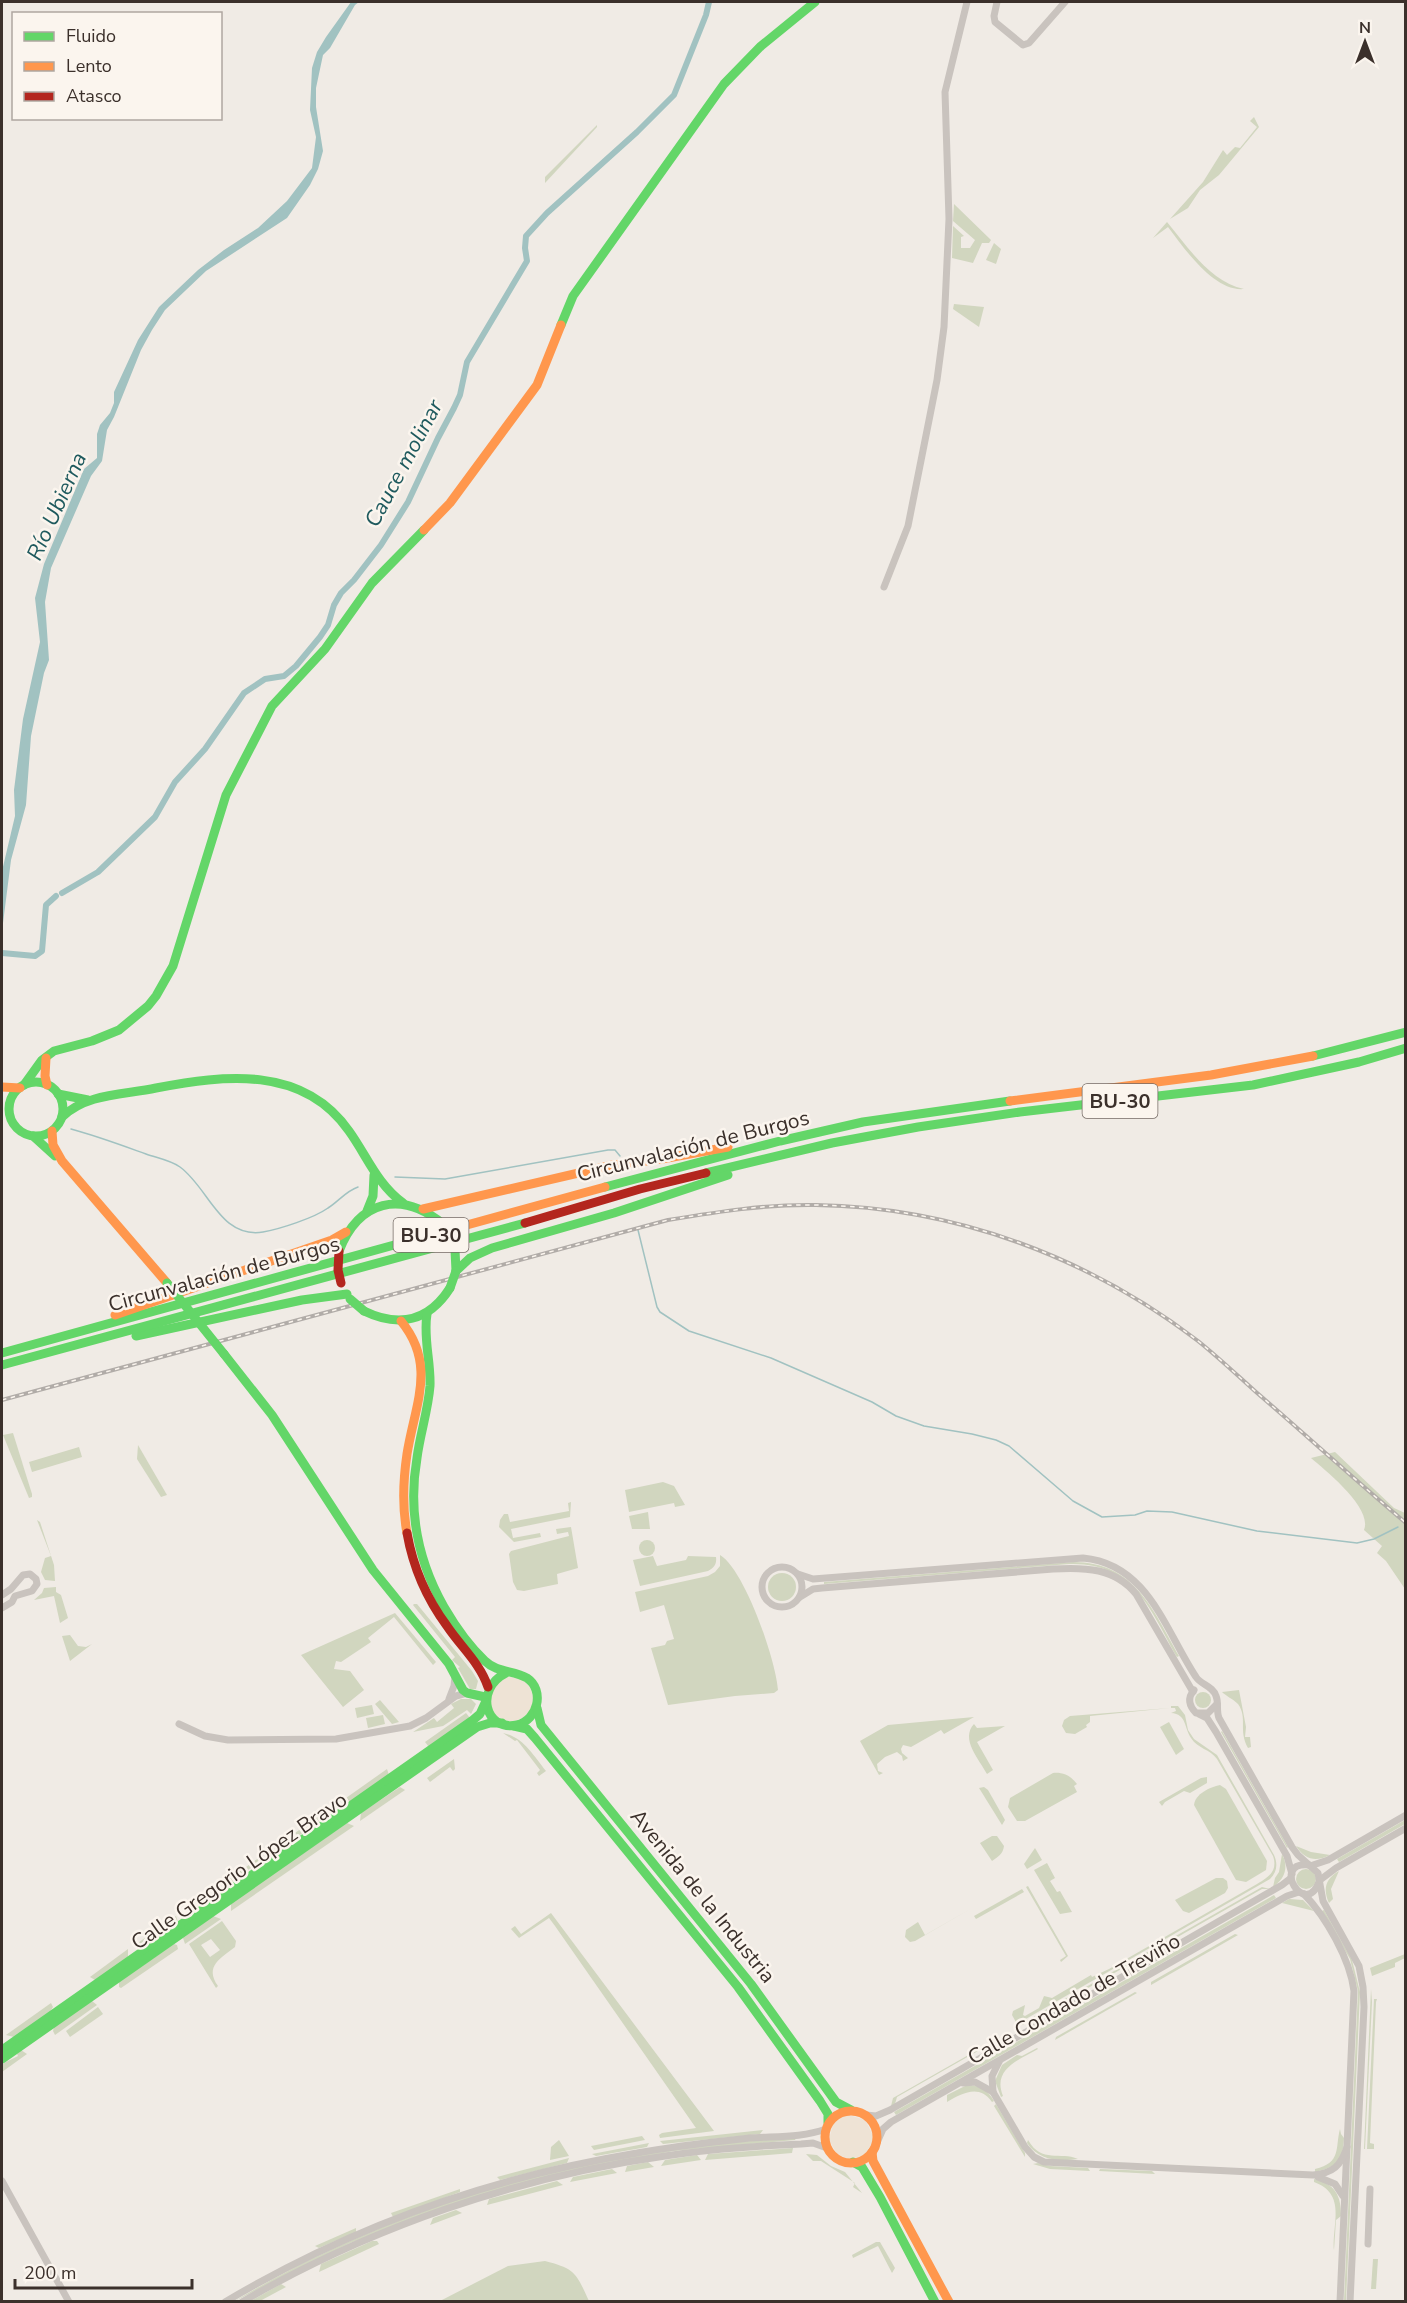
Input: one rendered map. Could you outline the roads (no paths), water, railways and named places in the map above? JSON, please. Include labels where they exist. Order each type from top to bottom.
[{"type":"main road","points":[[9,1109],[13,1096],[46,1058],[60,1048],[92,1041],[119,1030],[148,1006],[156,996],[173,966],[226,795],[272,706],[325,649],[372,583],[450,503],[518,412],[537,385],[573,296],[724,84],[761,46],[814,2]]},
{"type":"main road","name":"Circunvalación de Burgos","points":[[2,1353],[343,1260],[533,1205],[861,1123],[924,1112],[1092,1092],[1301,1059],[1406,1032]]},
{"type":"main road","name":"Circunvalación de Burgos","points":[[2,1365],[449,1245],[640,1189],[832,1143],[1020,1112],[1253,1085],[1359,1062],[1406,1048]]},
{"type":"main road","points":[[46,1058],[47,1085]]},
{"type":"main road","points":[[33,1136],[52,1131],[71,1108],[90,1100],[206,1080],[237,1078],[278,1083],[317,1101],[337,1117],[350,1131],[385,1191],[403,1203],[423,1209],[443,1224],[455,1250],[456,1271],[442,1301],[427,1314],[401,1321],[382,1320],[364,1311],[349,1297],[341,1283],[337,1264],[345,1232]]},
{"type":"main road","points":[[2,1087],[22,1087],[32,1083],[47,1085],[58,1094],[62,1101],[62,1117]]},
{"type":"main road","points":[[58,1094],[90,1100]]},
{"type":"main road","points":[[2,1095],[7,1101],[17,1128],[33,1136],[62,1161],[224,1354],[279,1425],[373,1570],[449,1664],[461,1687],[467,1693],[485,1700]]},
{"type":"main road","points":[[423,1209],[613,1165],[662,1159],[861,1123]]},
{"type":"main road","points":[[52,1131],[53,1145],[62,1161]]},
{"type":"main road","points":[[456,1271],[471,1258],[492,1248],[614,1213],[832,1143]]},
{"type":"main road","points":[[367,1211],[373,1196],[374,1170]]},
{"type":"main road","points":[[27,1346],[332,1240],[345,1232],[358,1217],[367,1211],[384,1204],[403,1203]]},
{"type":"main road","points":[[23,1359],[62,1354],[302,1300],[349,1297]]},
{"type":"main road","points":[[427,1314],[424,1333],[430,1363],[430,1384],[413,1486],[414,1517],[419,1547],[432,1584],[455,1624],[489,1665],[498,1672],[516,1673],[526,1677],[536,1690],[538,1699],[536,1709],[522,1723],[507,1724],[490,1714],[485,1700],[488,1687],[494,1679],[506,1673]]},
{"type":"main road","points":[[401,1321],[417,1341],[422,1364],[421,1390],[406,1461],[404,1491],[406,1527],[411,1554],[435,1609],[486,1678],[488,1687]]},
{"type":"main road","name":"Avenida de la Industria","points":[[538,1699],[537,1715],[541,1725],[751,1984],[836,2102],[851,2110]]},
{"type":"main road","name":"Calle Gregorio López Bravo","points":[[2,2050],[473,1720],[480,1714],[485,1700]]},
{"type":"main road","name":"Calle Gregorio López Bravo","points":[[2,2059],[477,1727],[485,1724],[507,1724]]},
{"type":"main road","name":"Avenida de la Industria","points":[[507,1724],[527,1729],[535,1738],[738,1987],[820,2101],[828,2114],[827,2126]]},
{"type":"main road","points":[[935,2301],[862,2167],[853,2162],[838,2159],[827,2148],[825,2138],[827,2126],[834,2116],[851,2110],[866,2115],[873,2122],[876,2132],[873,2161],[949,2301]]},
{"type":"main road","points":[[853,2162],[862,2160],[874,2149]]},
{"type":"street","points":[[884,587],[908,526],[937,380],[944,327],[949,219],[945,92],[967,2]]},
{"type":"street","points":[[997,2],[995,22],[1023,45],[1029,43],[1065,2]]},
{"type":"street","points":[[1340,2301],[1354,2006],[1353,1983],[1344,1955],[1314,1904],[1293,1887],[1287,1856],[1216,1732],[1207,1718],[1192,1709],[1190,1703],[1192,1692],[1133,1590],[1115,1577],[1091,1568],[1053,1569],[813,1589],[787,1607],[776,1606],[766,1600],[762,1589],[765,1576],[774,1568],[787,1567],[813,1579],[1076,1558],[1100,1560],[1125,1572],[1143,1588],[1197,1680],[1216,1696],[1219,1718],[1292,1847],[1317,1871],[1323,1900],[1359,1966],[1363,1987],[1350,2301]]},
{"type":"street","points":[[2,1595],[11,1589],[23,1575],[30,1574],[36,1579],[37,1584],[32,1591],[15,1596]]},
{"type":"street","points":[[798,1574],[803,1587],[800,1597]]},
{"type":"street","points":[[2,1608],[12,1602],[15,1596],[15,1592],[11,1589]]},
{"type":"street","points":[[449,1700],[455,1674]]},
{"type":"street","points":[[1192,1692],[1200,1687],[1209,1688]]},
{"type":"street","points":[[178,1724],[206,1736],[228,1740],[336,1739],[410,1726],[426,1718],[449,1700],[467,1693]]},
{"type":"street","points":[[1199,1714],[1211,1712],[1217,1704]]},
{"type":"street","points":[[1291,1876],[1299,1866],[1328,1860],[1406,1815]]},
{"type":"street","points":[[1302,1893],[1313,1891],[1320,1881],[1336,1868],[1406,1828]]},
{"type":"street","name":"Calle Condado de Treviño","points":[[866,2115],[876,2116],[890,2110],[1273,1890],[1291,1876]]},
{"type":"street","name":"Calle Condado de Treviño","points":[[874,2149],[886,2126],[1287,1896],[1302,1893]]},
{"type":"street","points":[[1001,2060],[992,2076],[993,2092],[1025,2147],[1034,2157],[1044,2162],[1313,2175],[1328,2173],[1336,2168],[1343,2159],[1347,2147]]},
{"type":"street","points":[[958,2084],[975,2082],[993,2092]]},
{"type":"street","points":[[225,2301],[302,2260],[370,2229],[440,2203],[516,2179],[591,2161],[657,2149],[730,2140],[810,2134],[827,2126]]},
{"type":"street","points":[[242,2301],[303,2269],[380,2234],[463,2204],[543,2180],[619,2164],[702,2151],[813,2143],[827,2148]]},
{"type":"street","points":[[1313,2175],[1335,2184],[1345,2201]]},
{"type":"street","points":[[2,2181],[69,2301]]},
{"type":"street","points":[[1368,2244],[1370,2189]]},
{"type":"water","points":[[351,2],[359,2],[330,48],[323,55],[316,88],[316,107],[323,151],[310,185],[287,218],[206,271],[165,310],[141,350],[107,430],[102,461],[91,476],[51,568],[45,602],[49,660],[44,673],[31,736],[26,805],[11,860],[2,931],[2,871],[15,816],[14,790],[23,719],[40,642],[35,598],[44,564],[84,469],[97,458],[97,434],[100,425],[110,413],[114,403],[114,392],[138,340],[159,307],[198,270],[258,228],[287,201],[312,168],[316,137],[310,110],[312,68],[317,52]]},
{"type":"waterway","name":"Cauce molinar","points":[[62,893],[98,872],[155,817],[175,782],[205,749],[244,693],[265,679],[284,676],[296,666],[320,637],[328,625],[334,605],[341,593],[381,545],[408,502],[460,395],[467,362],[527,261],[526,236],[547,213],[637,132],[674,95],[709,2]]},
{"type":"waterway","name":"Cauce molinar","points":[[2,953],[35,956],[42,951],[46,905],[56,896]]},
{"type":"waterway","points":[[71,1129],[180,1167],[225,1220],[236,1228],[248,1232],[270,1231],[306,1219],[322,1212],[358,1187]]},
{"type":"waterway","points":[[395,1177],[445,1179],[608,1150],[615,1150],[620,1156]]},
{"type":"waterway","points":[[638,1230],[657,1307],[660,1312],[689,1331],[771,1358],[872,1402],[896,1416],[924,1426],[996,1440],[1009,1446],[1073,1501],[1102,1517],[1135,1515],[1147,1511],[1172,1512],[1257,1531],[1357,1543],[1374,1539],[1398,1527]]},
{"type":"railway","points":[[2,1400],[668,1220],[760,1207],[816,1205],[868,1208],[919,1215],[1018,1242],[1065,1262],[1156,1311],[1198,1341],[1406,1523]]},
{"type":"water label","name":"Río Ubierna","points":[[56,506]]}]
